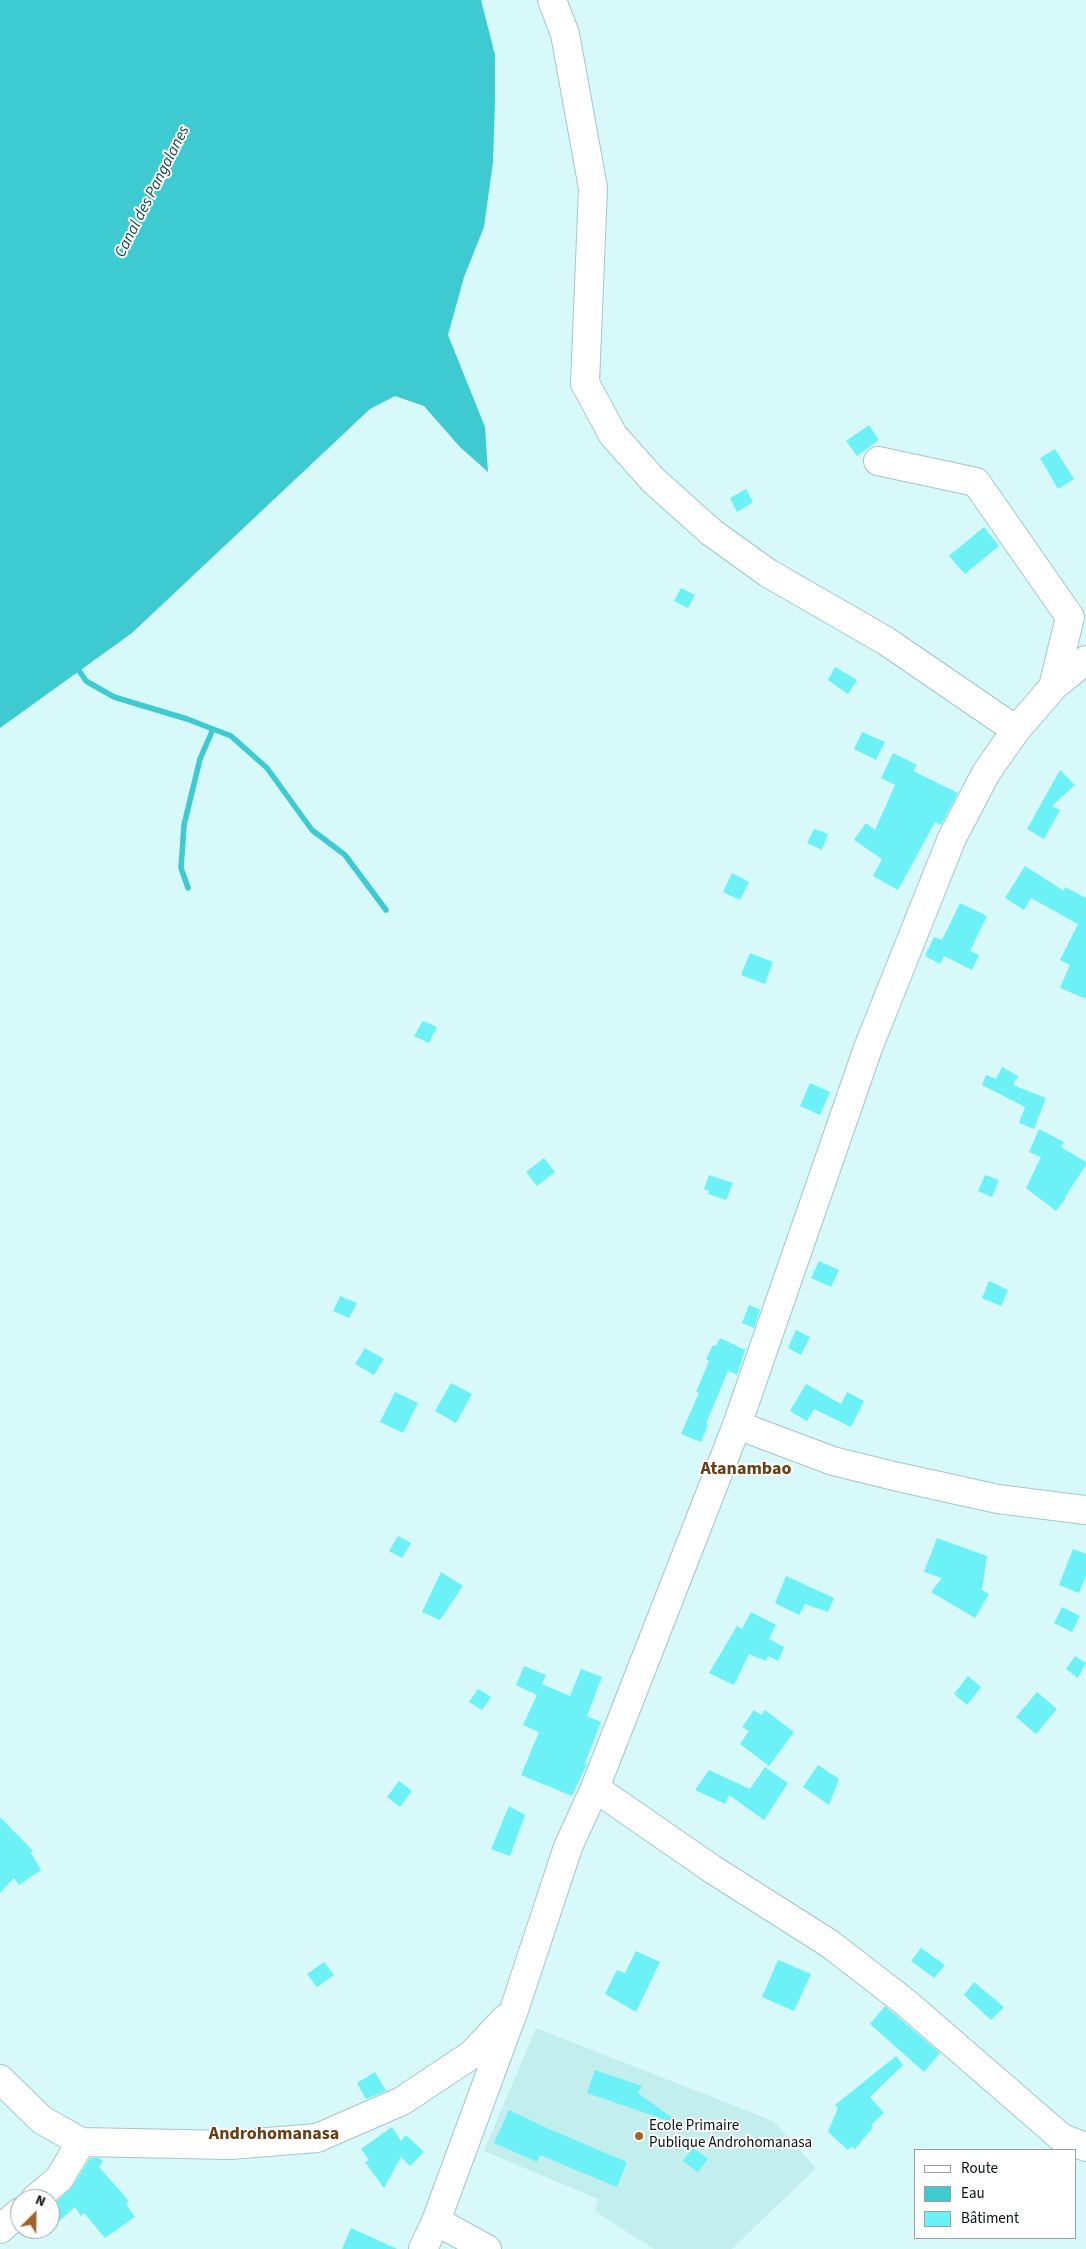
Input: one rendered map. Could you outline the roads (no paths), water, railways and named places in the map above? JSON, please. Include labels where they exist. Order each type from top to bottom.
[{"type":"street","points":[[552,0],[565,34],[593,188],[585,383],[613,435],[653,480],[725,542],[768,573],[886,641],[1016,730]]},
{"type":"street","points":[[878,462],[976,482],[1070,617],[1053,687]]},
{"type":"street","points":[[423,2249],[436,2220],[514,2010],[568,1847],[594,1788],[737,1425],[868,1048],[952,838],[986,773],[1016,730],[1053,687],[1086,660]]},
{"type":"street","points":[[737,1425],[833,1461],[898,1477],[998,1499],[1086,1510]]},
{"type":"street","points":[[594,1788],[712,1869],[830,1944],[905,2002],[1062,2138],[1086,2147]]},
{"type":"street","points":[[0,2079],[42,2120],[81,2142],[230,2145],[317,2138],[402,2101],[471,2055],[514,2010]]},
{"type":"street","points":[[47,2189],[59,2179],[81,2142]]},
{"type":"street","points":[[0,2229],[10,2220]]},
{"type":"street","points":[[436,2220],[487,2249]]},
{"type":"water","name":"Canal des Pangalanes","points":[[0,0],[481,0],[495,55],[495,101],[493,162],[484,227],[464,277],[448,335],[485,427],[488,472],[460,447],[424,406],[395,396],[370,409],[132,633],[0,728]]},
{"type":"waterway","points":[[76,666],[86,681],[114,697],[187,719],[231,736],[267,768],[312,830],[345,855],[386,910]]},
{"type":"waterway","points":[[188,888],[181,868],[184,825],[200,759],[213,729]]},
{"type":"place","name":"Ecole Primaire Publique Androhomanasa","points":[[639,2136]]},
{"type":"district","name":"Atanambao","points":[[746,1470]]},
{"type":"district","name":"Androhomanasa","points":[[274,2135]]}]
